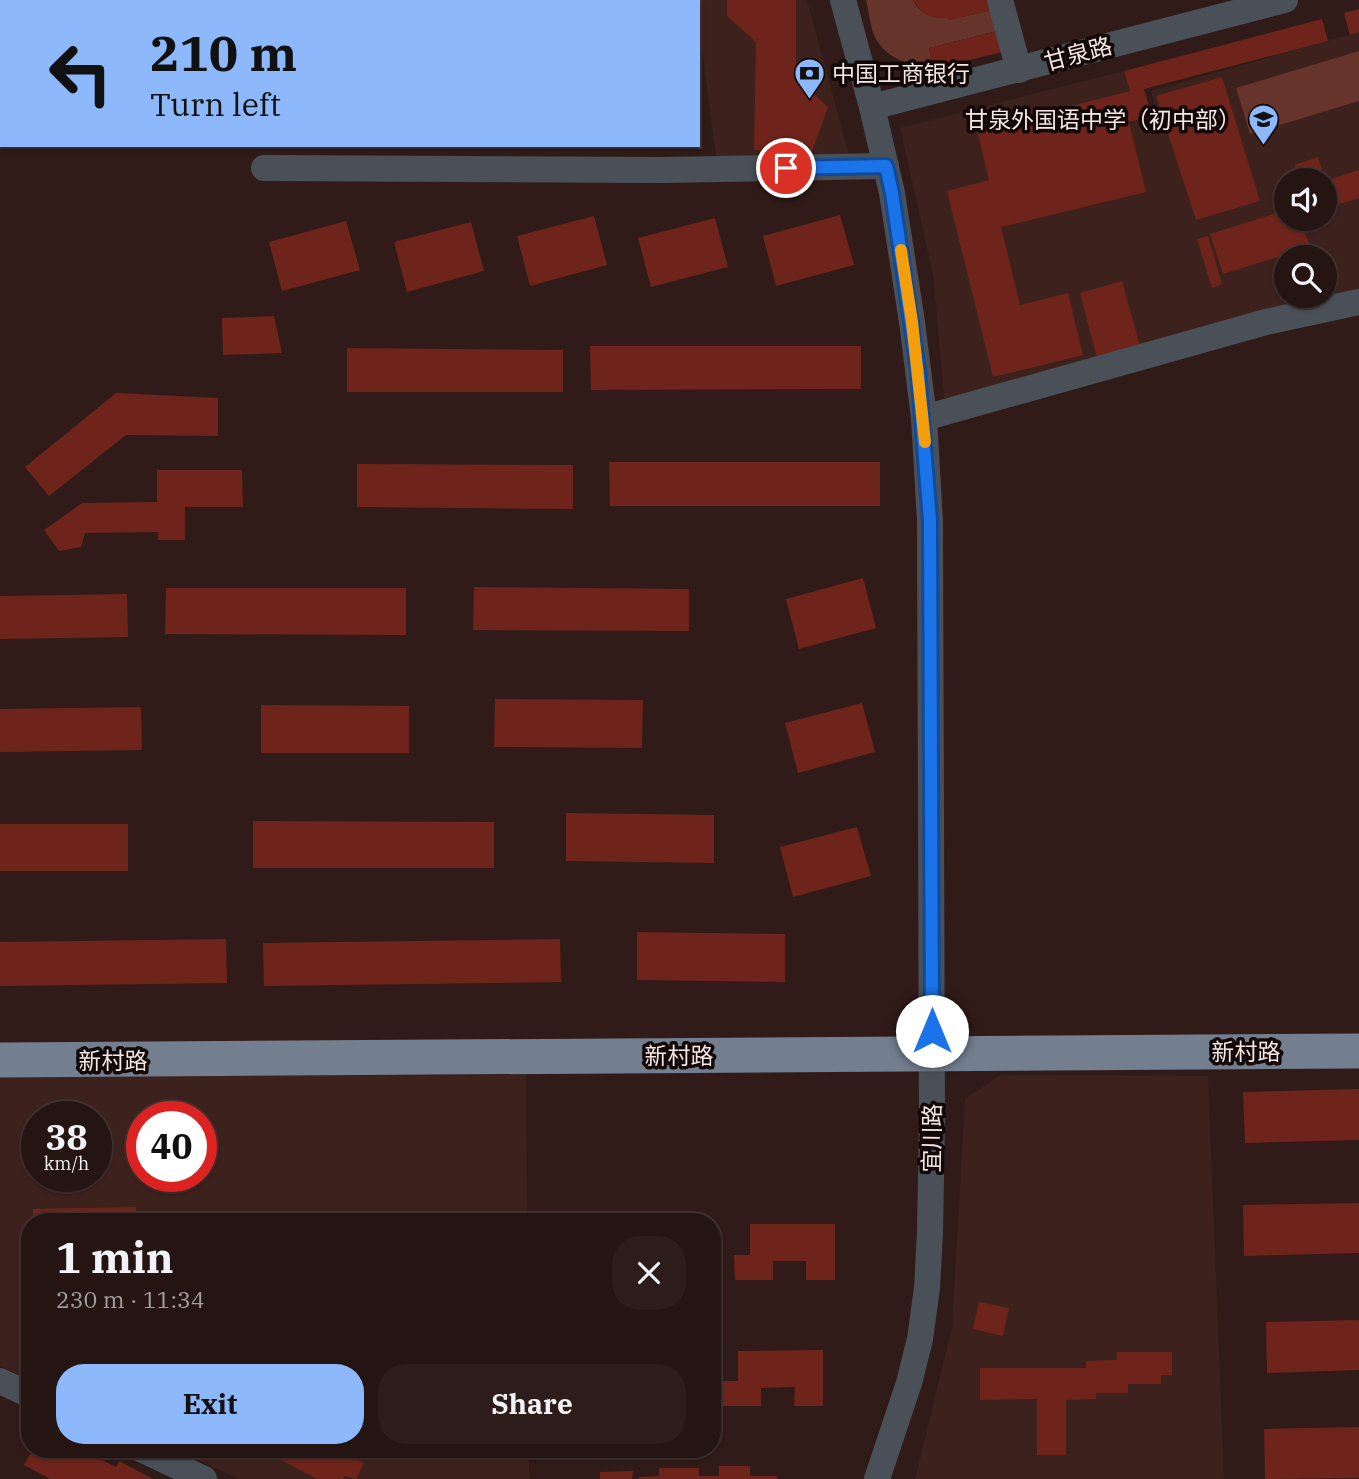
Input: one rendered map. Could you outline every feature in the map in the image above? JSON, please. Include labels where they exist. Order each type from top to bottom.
[{"type":"main road","name":"新村路","points":[[0,1060],[1359,1051]]},
{"type":"street","name":"宜川路","points":[[843,0],[886,166],[912,322],[924,418],[930,521],[932,1054],[927,1288],[909,1382],[877,1479]]},
{"type":"street","points":[[1000,0],[1019,69]]},
{"type":"street","name":"甘泉路","points":[[872,107],[1285,0]]},
{"type":"street","points":[[264,168],[661,170],[886,166]]},
{"type":"street","points":[[924,418],[1266,321],[1359,302]]},
{"type":"street","points":[[0,1381],[21,1391]]},
{"type":"street","points":[[160,1458],[204,1479]]},
{"type":"shaded area","points":[[700,0],[807,0],[849,155],[716,157],[700,33]]},
{"type":"shaded area","points":[[866,0],[913,0],[927,15],[949,20],[992,10],[997,31],[929,48],[934,69],[917,66],[901,61],[881,46],[872,30]]},
{"type":"shaded area","points":[[1359,32],[1359,296],[1337,302],[1337,245],[1274,245],[1274,308],[1314,308],[945,407],[933,274],[900,128],[1124,71],[1130,91],[1130,122],[1158,114],[1151,91]]},
{"type":"shaded area","points":[[1359,51],[1359,101],[1250,134],[1236,88]]},
{"type":"shaded area","points":[[526,1075],[527,1213],[21,1213],[21,1376],[0,1366],[0,1077]]},
{"type":"shaded area","points":[[1001,1075],[1208,1076],[1224,1479],[915,1479],[952,1328],[965,1099]]},
{"type":"shaded area","points":[[194,1458],[529,1458],[529,1479],[239,1479]]},
{"type":"building","points":[[727,0],[796,0],[796,78],[828,107],[812,152],[754,150],[756,42],[727,16]]},
{"type":"building","points":[[913,0],[989,0],[992,10],[949,20],[923,13]]},
{"type":"building","points":[[1359,9],[1359,32],[1350,35],[1344,13]]},
{"type":"building","points":[[1322,19],[1328,41],[1144,89],[1152,116],[1129,122],[1146,192],[1001,227],[1020,305],[1068,293],[1083,355],[993,377],[947,191],[989,180],[977,130],[1130,91],[1124,71]]},
{"type":"building","points":[[997,31],[1002,52],[934,69],[929,48]]},
{"type":"building","points":[[1222,77],[1260,201],[1196,220],[1156,96]]},
{"type":"building","points":[[1318,157],[1321,168],[1296,168],[1295,165]]},
{"type":"building","points":[[1359,170],[1359,198],[1337,205],[1337,177]]},
{"type":"building","points":[[1274,214],[1274,231],[1309,231],[1305,232],[1309,245],[1274,245],[1274,258],[1223,274],[1210,234]]},
{"type":"building","points":[[840,215],[854,265],[776,286],[763,236]]},
{"type":"building","points":[[594,216],[607,265],[530,286],[517,236]]},
{"type":"building","points":[[715,218],[728,267],[651,287],[638,238]]},
{"type":"building","points":[[346,221],[360,270],[282,291],[269,242]]},
{"type":"building","points":[[471,222],[484,271],[407,292],[394,242]]},
{"type":"building","points":[[1208,236],[1222,284],[1212,288],[1197,239]]},
{"type":"building","points":[[1122,281],[1140,346],[1097,358],[1080,293]]},
{"type":"building","points":[[274,316],[282,353],[223,355],[222,318]]},
{"type":"building","points":[[590,346],[861,346],[861,389],[591,390]]},
{"type":"building","points":[[347,348],[563,350],[563,392],[347,392]]},
{"type":"building","points":[[116,393],[218,398],[218,436],[126,435],[49,496],[25,467]]},
{"type":"building","points":[[609,462],[880,462],[880,506],[610,506]]},
{"type":"building","points":[[357,464],[573,465],[573,509],[357,507]]},
{"type":"building","points":[[157,470],[242,470],[243,507],[185,507],[185,540],[158,540],[158,532],[85,533],[81,547],[59,551],[44,530],[82,503],[157,502]]},
{"type":"building","points":[[863,578],[876,628],[799,649],[786,599]]},
{"type":"building","points":[[474,587],[689,589],[689,631],[473,630]]},
{"type":"building","points":[[166,588],[406,588],[406,635],[165,634]]},
{"type":"building","points":[[127,594],[128,637],[0,639],[0,596]]},
{"type":"building","points":[[495,699],[643,700],[642,748],[494,747]]},
{"type":"building","points":[[862,703],[875,752],[798,773],[785,723]]},
{"type":"building","points":[[261,705],[409,706],[409,753],[261,753]]},
{"type":"building","points":[[141,707],[142,750],[0,752],[0,709]]},
{"type":"building","points":[[566,813],[714,815],[714,863],[566,861]]},
{"type":"building","points":[[253,821],[494,822],[494,868],[253,868]]},
{"type":"building","points":[[0,824],[128,824],[128,871],[0,871]]},
{"type":"building","points":[[857,827],[871,876],[793,897],[780,847]]},
{"type":"building","points":[[637,932],[785,934],[785,982],[637,980]]},
{"type":"building","points":[[226,939],[227,983],[0,986],[0,942]]},
{"type":"building","points":[[560,939],[561,982],[264,986],[263,943]]},
{"type":"building","points":[[1359,1089],[1359,1140],[1245,1143],[1243,1092]]},
{"type":"building","points":[[1359,1203],[1359,1253],[1244,1256],[1243,1205]]},
{"type":"building","points":[[136,1207],[136,1213],[33,1213],[33,1209]]},
{"type":"building","points":[[750,1224],[835,1224],[835,1280],[806,1280],[806,1261],[773,1261],[773,1280],[735,1280],[734,1255],[750,1255]]},
{"type":"building","points":[[979,1302],[1009,1308],[1003,1336],[973,1329]]},
{"type":"building","points":[[1359,1320],[1359,1370],[1267,1373],[1266,1322]]},
{"type":"building","points":[[823,1350],[823,1406],[794,1406],[795,1387],[761,1388],[761,1406],[723,1406],[723,1381],[738,1381],[738,1351]]},
{"type":"building","points":[[1117,1352],[1172,1352],[1172,1375],[1161,1375],[1161,1384],[1128,1384],[1128,1393],[1096,1393],[1096,1399],[1066,1400],[1066,1455],[1037,1455],[1037,1399],[980,1400],[980,1368],[1086,1368],[1086,1361],[1117,1360]]},
{"type":"building","points":[[1359,1427],[1359,1478],[1265,1479],[1264,1429]]},
{"type":"building","points":[[28,1458],[98,1458],[116,1467],[119,1461],[153,1479],[50,1479],[24,1465]]},
{"type":"building","points":[[277,1458],[355,1458],[364,1463],[356,1479],[344,1476],[343,1479],[317,1479]]},
{"type":"building","points":[[719,1466],[750,1466],[750,1476],[777,1476],[777,1479],[639,1479],[659,1476],[659,1468],[699,1468],[699,1476],[719,1476]]},
{"type":"building","points":[[633,1471],[632,1479],[600,1479],[600,1472]]},
{"type":"slow traffic","points":[[901,250],[925,442]]},
{"type":"place","name":"中国工商银行","points":[[809,101]]},
{"type":"place","name":"甘泉外国语中学（初中部）","points":[[1264,147]]},
{"type":"route","points":[[786,168],[886,166],[892,193],[924,418],[930,521],[932,1031]]}]
